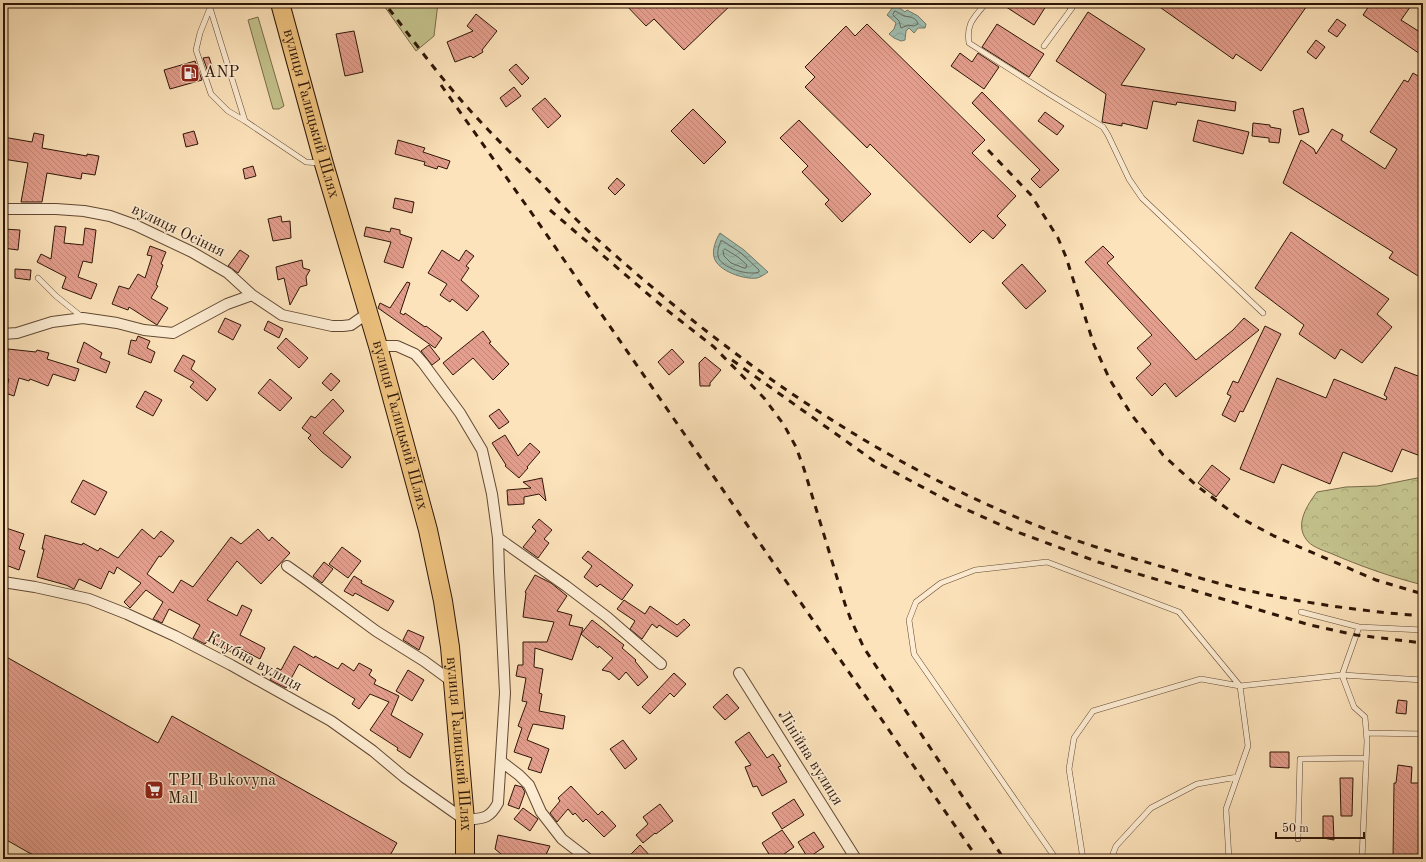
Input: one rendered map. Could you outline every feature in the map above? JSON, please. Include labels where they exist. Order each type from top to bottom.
[{"type":"highway","name":"вулиця Галицький Шлях","points":[[280,3],[324,164],[378,346],[428,530],[443,601],[454,683],[464,820],[465,859]]},
{"type":"street","name":"вулиця Осіння","points":[[3,209],[56,209],[84,211],[110,216],[135,224],[192,252],[228,273],[252,295],[282,315],[332,326],[351,325],[368,313]]},
{"type":"street","points":[[3,334],[17,333],[52,322],[83,318],[117,323],[144,330],[174,333],[227,304],[252,295]]},
{"type":"street","points":[[378,346],[397,346],[415,354],[423,363],[460,413],[482,450],[492,494],[498,538],[505,693],[502,762],[498,804],[492,814],[483,818],[464,820]]},
{"type":"street","points":[[498,538],[607,617],[662,664]]},
{"type":"street","points":[[287,566],[376,631],[424,661],[454,683]]},
{"type":"street","name":"Клубна вулиця","points":[[3,582],[35,587],[90,599],[127,614],[182,640],[331,721],[373,751],[404,777],[464,820]]},
{"type":"street","name":"Лінійна вулиця","points":[[739,673],[856,859]]},
{"type":"street","points":[[502,762],[529,785],[541,812],[562,838],[588,859]]},
{"type":"lane","points":[[986,3],[972,22],[968,31],[969,43],[1103,127],[1129,179],[1142,198],[1263,313]]},
{"type":"lane","points":[[1044,46],[1072,8],[1064,3]]},
{"type":"lane","points":[[211,5],[245,121]]},
{"type":"lane","points":[[211,5],[200,33],[196,50],[211,94],[228,112],[245,121],[306,162],[324,164]]},
{"type":"lane","points":[[38,278],[56,296],[83,318]]},
{"type":"lane","points":[[1056,859],[914,654],[909,620],[916,602],[941,583],[975,570],[1047,562],[1179,612],[1240,686],[1248,746],[1226,809],[1229,859]]},
{"type":"lane","points":[[1301,612],[1359,627],[1423,630]]},
{"type":"lane","points":[[1359,627],[1342,675],[1354,707],[1365,717],[1366,758],[1362,859]]},
{"type":"lane","points":[[1083,859],[1069,769],[1074,738],[1093,711],[1201,679],[1240,686],[1342,675],[1423,680]]},
{"type":"lane","points":[[1366,733],[1423,734]]},
{"type":"lane","points":[[1298,839],[1300,759],[1366,758]]},
{"type":"lane","points":[[1111,859],[1116,846],[1151,808],[1197,784],[1237,777]]},
{"type":"green space","points":[[382,3],[438,3],[434,36],[416,51]]},
{"type":"green space","points":[[258,17],[284,106],[279,109],[273,109],[248,20]]},
{"type":"green space","points":[[1423,478],[1423,585],[1376,571],[1353,562],[1313,546],[1306,539],[1303,533],[1302,521],[1306,509],[1317,492],[1346,487],[1377,486]]},
{"type":"water","points":[[897,6],[905,12],[907,10],[918,16],[926,24],[925,28],[918,28],[914,33],[909,28],[906,31],[905,40],[901,41],[894,38],[889,34],[894,29],[896,23],[887,15],[893,7]]},
{"type":"water","points":[[720,233],[744,250],[768,272],[757,278],[746,278],[732,274],[720,266],[714,257],[714,251],[717,238]]},
{"type":"building","points":[[624,3],[733,3],[684,50],[654,19],[646,26]]},
{"type":"building","points":[[1000,3],[1048,3],[1034,25]]},
{"type":"building","points":[[1154,3],[1309,3],[1261,71],[1236,54],[1233,59]]},
{"type":"building","points":[[1371,3],[1413,3],[1401,20],[1423,34],[1423,56],[1363,15]]},
{"type":"building","points":[[1088,12],[1145,49],[1121,85],[1236,102],[1235,111],[1177,102],[1176,105],[1153,101],[1147,129],[1122,123],[1122,126],[1102,122],[1106,94],[1056,61]]},
{"type":"building","points":[[476,14],[497,31],[482,50],[483,52],[473,58],[471,56],[455,62],[447,42],[473,31],[467,26]]},
{"type":"building","points":[[1337,19],[1346,25],[1337,37],[1328,31]]},
{"type":"building","points":[[867,24],[985,140],[972,153],[1016,196],[997,216],[1006,225],[993,239],[983,230],[970,243],[870,144],[867,148],[805,87],[815,77],[805,67],[846,26],[855,36]]},
{"type":"building","points":[[997,24],[1044,54],[1029,77],[982,47]]},
{"type":"building","points":[[354,31],[363,72],[345,76],[336,34]]},
{"type":"building","points":[[1316,40],[1325,47],[1316,59],[1307,52]]},
{"type":"building","points":[[960,53],[972,62],[978,53],[999,67],[984,89],[951,66]]},
{"type":"building","points":[[209,57],[215,76],[210,77],[203,58]]},
{"type":"building","name":"ANP","points":[[195,61],[202,80],[170,89],[164,70]]},
{"type":"building","points":[[516,64],[529,78],[522,85],[509,70]]},
{"type":"building","points":[[1413,73],[1423,79],[1423,279],[1389,258],[1393,252],[1283,183],[1301,140],[1314,149],[1316,154],[1332,129],[1343,135],[1341,140],[1385,169],[1397,149],[1370,132],[1404,80],[1408,82]]},
{"type":"building","points":[[514,87],[521,96],[506,107],[500,98]]},
{"type":"building","points":[[982,92],[1059,170],[1040,188],[1031,179],[1040,170],[972,103]]},
{"type":"building","points":[[545,98],[561,116],[548,128],[532,109]]},
{"type":"building","points":[[1303,108],[1309,132],[1299,135],[1293,111]]},
{"type":"building","points":[[693,109],[726,142],[704,164],[671,131]]},
{"type":"building","points":[[1045,112],[1064,126],[1057,135],[1038,121]]},
{"type":"building","points":[[799,120],[871,194],[842,222],[825,204],[829,200],[802,172],[808,166],[780,138]]},
{"type":"building","points":[[1198,120],[1249,132],[1243,154],[1193,141]]},
{"type":"building","points":[[1253,123],[1270,125],[1270,127],[1281,129],[1279,143],[1269,142],[1269,138],[1252,136]]},
{"type":"building","points":[[194,131],[198,144],[186,147],[183,134]]},
{"type":"building","points":[[34,133],[44,135],[42,148],[87,156],[87,154],[99,156],[95,175],[82,173],[81,179],[47,173],[42,202],[21,202],[28,163],[3,159],[3,137],[32,142]]},
{"type":"building","points":[[398,140],[425,148],[423,152],[450,161],[447,169],[438,166],[437,169],[424,165],[425,162],[395,154]]},
{"type":"building","points":[[253,166],[256,176],[245,179],[243,169]]},
{"type":"building","points":[[617,178],[625,185],[615,195],[608,188]]},
{"type":"building","points":[[395,198],[414,202],[412,213],[393,208]]},
{"type":"building","points":[[281,216],[282,222],[290,221],[291,238],[273,241],[268,219]]},
{"type":"building","points":[[55,226],[66,227],[64,243],[83,245],[85,228],[96,230],[92,263],[83,261],[78,277],[97,284],[91,299],[62,288],[66,277],[37,262],[41,254],[51,259]]},
{"type":"building","points":[[366,227],[390,232],[391,228],[400,230],[400,234],[412,238],[403,268],[384,262],[391,242],[364,236]]},
{"type":"building","points":[[3,229],[20,230],[18,250],[3,248]]},
{"type":"building","points":[[1291,232],[1389,299],[1377,314],[1392,327],[1362,363],[1341,349],[1335,359],[1299,334],[1304,325],[1255,288]]},
{"type":"building","points":[[150,246],[166,252],[161,264],[163,265],[156,285],[158,286],[151,298],[168,308],[157,325],[129,307],[128,310],[112,304],[119,286],[129,289],[138,274],[145,278],[152,256],[147,255]]},
{"type":"building","points":[[1103,246],[1114,257],[1107,263],[1196,360],[1233,330],[1244,318],[1259,330],[1176,397],[1165,383],[1152,396],[1136,378],[1151,364],[1137,348],[1152,335],[1085,262]]},
{"type":"building","points":[[240,250],[249,256],[238,273],[228,266]]},
{"type":"building","points":[[442,250],[459,261],[466,250],[474,256],[466,266],[469,268],[461,280],[479,296],[467,311],[452,299],[450,302],[440,295],[447,284],[428,273]]},
{"type":"building","points":[[302,260],[303,268],[310,270],[306,277],[307,285],[300,287],[290,305],[284,278],[278,280],[276,267]]},
{"type":"building","points":[[1022,264],[1046,291],[1026,309],[1002,283]]},
{"type":"building","points":[[15,269],[31,270],[30,280],[15,278]]},
{"type":"building","points":[[407,282],[410,283],[400,313],[404,315],[405,313],[442,338],[435,348],[378,308],[380,303],[390,308]]},
{"type":"building","points":[[225,318],[241,325],[233,340],[218,332]]},
{"type":"building","points":[[268,321],[283,329],[279,338],[264,330]]},
{"type":"building","points":[[1265,326],[1281,334],[1243,412],[1240,411],[1235,422],[1222,415],[1231,396],[1227,394],[1233,381],[1238,383]]},
{"type":"building","points":[[483,331],[491,342],[489,343],[509,364],[493,380],[473,358],[453,375],[443,363]]},
{"type":"building","points":[[138,336],[150,341],[147,348],[155,352],[151,363],[128,354],[131,340],[136,341]]},
{"type":"building","points":[[286,338],[308,358],[299,368],[277,348]]},
{"type":"building","points":[[84,342],[102,353],[100,358],[110,362],[106,373],[77,362]]},
{"type":"building","points":[[429,345],[440,359],[432,365],[421,351]]},
{"type":"building","points":[[8,349],[36,352],[37,350],[49,353],[47,359],[79,369],[75,381],[53,374],[48,386],[30,379],[29,381],[19,378],[14,396],[5,393],[9,379],[4,378]]},
{"type":"building","points":[[672,349],[684,362],[669,375],[658,362]]},
{"type":"building","points":[[183,355],[195,361],[191,369],[216,389],[207,401],[190,387],[194,382],[174,371]]},
{"type":"building","points":[[705,357],[721,370],[710,383],[710,386],[700,386],[699,363]]},
{"type":"building","points":[[1395,367],[1423,378],[1423,457],[1402,449],[1392,472],[1343,452],[1330,484],[1282,464],[1274,483],[1240,469],[1277,378],[1326,398],[1334,379],[1386,400],[1387,397],[1384,395]]},
{"type":"building","points":[[331,373],[340,381],[331,391],[322,383]]},
{"type":"building","points":[[270,379],[292,398],[280,411],[258,393]]},
{"type":"building","points":[[145,391],[162,400],[153,416],[136,407]]},
{"type":"building","points":[[333,399],[344,411],[323,433],[351,457],[342,468],[322,452],[308,438],[311,435],[302,428],[311,416],[315,418]]},
{"type":"building","points":[[499,409],[509,422],[499,429],[489,416]]},
{"type":"building","points":[[505,435],[518,456],[530,443],[540,452],[519,478],[505,466],[506,465],[492,443]]},
{"type":"building","points":[[1212,465],[1230,479],[1216,497],[1198,483]]},
{"type":"building","points":[[542,478],[546,501],[539,494],[524,497],[524,504],[508,505],[507,490],[531,488],[523,482]]},
{"type":"building","points":[[83,480],[107,492],[95,515],[71,502]]},
{"type":"building","points":[[539,519],[552,530],[544,539],[549,543],[538,558],[523,547],[536,531],[532,527]]},
{"type":"building","points":[[3,527],[24,534],[19,549],[25,551],[19,570],[3,564]]},
{"type":"building","points":[[142,529],[154,539],[161,531],[174,541],[161,557],[159,556],[147,574],[173,593],[181,580],[193,587],[231,537],[241,544],[258,529],[269,541],[272,537],[290,553],[261,584],[237,561],[207,600],[237,616],[242,605],[252,610],[240,635],[265,648],[260,659],[235,646],[231,652],[208,640],[205,644],[193,638],[200,625],[169,609],[162,623],[153,619],[163,602],[146,590],[130,608],[124,602],[141,583],[117,567],[114,574],[109,571],[101,589],[79,579],[74,589],[66,585],[37,577],[44,549],[42,549],[45,535],[82,545],[83,543],[98,551],[100,548],[118,558]]},
{"type":"building","points":[[342,547],[361,561],[348,578],[329,564]]},
{"type":"building","points":[[588,551],[633,585],[622,600],[600,584],[597,587],[584,577],[592,566],[582,558]]},
{"type":"building","points":[[324,562],[333,569],[322,583],[313,576]]},
{"type":"building","points":[[535,575],[551,583],[567,596],[557,611],[572,615],[569,625],[583,628],[572,660],[535,648],[534,667],[543,669],[539,693],[542,694],[539,711],[565,716],[563,729],[533,724],[527,740],[549,749],[541,773],[528,769],[532,758],[514,752],[522,728],[518,726],[527,702],[522,701],[526,678],[516,676],[518,665],[523,665],[523,642],[547,642],[554,622],[523,617],[525,592]]},
{"type":"building","points":[[354,576],[362,581],[361,583],[394,601],[388,611],[355,593],[353,596],[344,591]]},
{"type":"building","points":[[624,600],[645,614],[650,606],[677,625],[684,619],[690,625],[677,637],[659,625],[657,628],[652,624],[642,639],[630,629],[635,621],[617,609]]},
{"type":"building","points":[[592,620],[624,645],[622,648],[636,660],[635,661],[648,677],[638,686],[626,672],[619,680],[610,672],[602,670],[613,658],[581,634]]},
{"type":"building","points":[[408,630],[424,637],[419,650],[403,640]]},
{"type":"building","points":[[294,646],[314,658],[315,656],[338,669],[342,663],[354,671],[359,663],[372,670],[369,675],[376,680],[374,684],[399,696],[391,715],[423,734],[410,758],[397,750],[398,748],[370,730],[389,702],[370,694],[359,709],[352,704],[355,699],[299,664],[286,688],[270,680],[277,668],[281,670]]},
{"type":"building","name":"ТРЦ Bukovyna Mall","points":[[3,655],[158,743],[172,716],[397,843],[388,859],[40,859],[3,838]]},
{"type":"building","points":[[408,670],[424,680],[412,701],[396,691]]},
{"type":"building","points":[[674,673],[686,684],[674,697],[670,693],[650,714],[642,707]]},
{"type":"building","points":[[727,694],[739,708],[725,720],[713,707]]},
{"type":"building","points":[[1398,700],[1407,701],[1406,714],[1396,713]]},
{"type":"building","points":[[749,732],[767,758],[773,754],[781,766],[778,767],[787,782],[762,796],[757,786],[753,787],[745,767],[751,765],[735,742]]},
{"type":"building","points":[[623,740],[637,759],[625,769],[610,749]]},
{"type":"building","points":[[1270,752],[1289,752],[1289,768],[1270,767]]},
{"type":"building","points":[[1398,765],[1412,767],[1411,783],[1423,783],[1423,859],[1393,859],[1394,783],[1396,783]]},
{"type":"building","points":[[1340,778],[1353,778],[1352,816],[1341,816]]},
{"type":"building","points":[[515,785],[522,787],[525,792],[519,809],[508,805]]},
{"type":"building","points":[[571,786],[598,815],[602,811],[616,826],[604,837],[586,819],[583,822],[575,813],[573,815],[568,809],[557,822],[550,813],[560,801],[558,798]]},
{"type":"building","points":[[794,799],[804,815],[782,829],[772,813]]},
{"type":"building","points":[[660,804],[673,821],[643,843],[636,835],[648,824],[643,817]]},
{"type":"building","points":[[523,808],[538,819],[530,831],[514,819]]},
{"type":"building","points":[[1323,816],[1333,816],[1334,840],[1323,838]]},
{"type":"building","points":[[782,830],[794,847],[777,859],[772,859],[762,843]]},
{"type":"building","points":[[814,832],[824,847],[808,858],[798,842]]},
{"type":"building","points":[[498,835],[550,846],[544,859],[507,859],[495,849]]},
{"type":"building","points":[[640,845],[653,859],[626,859]]},
{"type":"railway","points":[[389,9],[454,92],[496,138],[597,239],[647,283],[752,366],[807,404],[863,439],[921,472],[981,502],[1075,540],[1233,587],[1327,605],[1423,616]]},
{"type":"railway","points":[[441,85],[533,215],[978,859]]},
{"type":"railway","points":[[988,150],[1031,195],[1058,238],[1066,257],[1094,345],[1110,380],[1131,414],[1163,455],[1197,486],[1237,516],[1274,536],[1376,580],[1423,594]]},
{"type":"railway","points":[[550,210],[663,307],[714,347],[764,398],[784,425],[796,447],[804,469],[845,604],[864,648],[1004,859]]},
{"type":"railway","points":[[732,360],[874,461],[952,503],[1012,530],[1098,562],[1310,625],[1356,635],[1423,643]]},
{"type":"place","name":"ANP","points":[[190,73]]},
{"type":"place","name":"ТРЦ Bukovyna Mall","points":[[154,790]]}]
